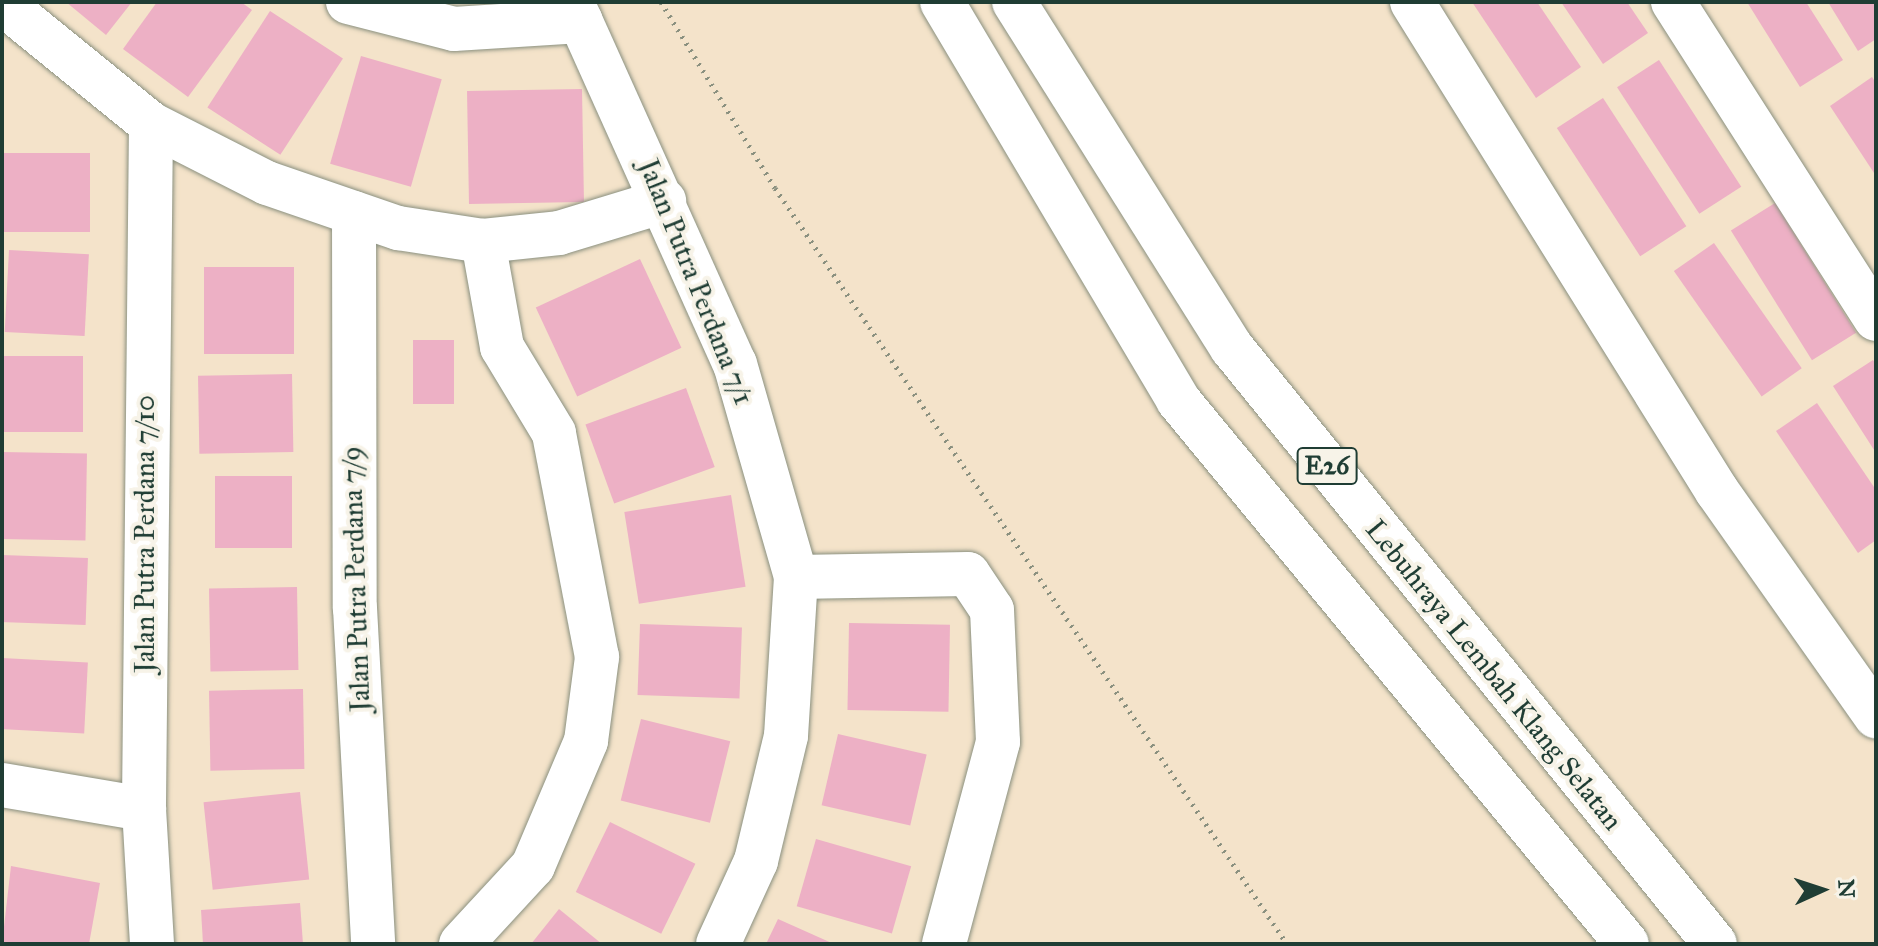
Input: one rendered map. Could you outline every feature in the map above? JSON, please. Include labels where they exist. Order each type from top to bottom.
[{"type":"main road","points":[[348,2],[454,29],[576,12]]},
{"type":"main road","name":"E26","points":[[942,2],[1178,400],[1627,944]]},
{"type":"main road","name":"Lebuhraya Lembah Klang Selatan","points":[[1014,2],[1232,348],[1677,904],[1715,944]]},
{"type":"main road","points":[[1412,2],[1717,491],[1876,716]]},
{"type":"main road","points":[[1673,2],[1876,319]]},
{"type":"main road","points":[[2,3],[151,124],[267,183],[354,213],[483,241],[559,233],[664,201]]},
{"type":"main road","name":"Jalan Putra Perdana 7/1","points":[[576,12],[735,364],[796,577],[786,736],[756,861],[718,944]]},
{"type":"main road","name":"Jalan Putra Perdana 7/10","points":[[151,124],[144,809],[152,944]]},
{"type":"main road","name":"Jalan Putra Perdana 7/9","points":[[354,213],[355,608],[373,944]]},
{"type":"main road","points":[[461,944],[533,866],[586,741],[597,657],[554,433],[502,347],[483,241]]},
{"type":"main road","points":[[796,577],[968,574],[992,610],[998,742],[944,944]]},
{"type":"main road","points":[[2,785],[144,809]]},
{"type":"path","points":[[661,2],[775,188],[1287,944]]},
{"type":"building","points":[[66,2],[132,2],[106,35]]},
{"type":"building","points":[[157,2],[241,2],[252,10],[188,97],[123,49]]},
{"type":"building","points":[[1472,2],[1537,2],[1581,67],[1536,98]]},
{"type":"building","points":[[1561,2],[1627,2],[1648,33],[1603,64]]},
{"type":"building","points":[[1747,2],[1806,2],[1843,60],[1800,87]]},
{"type":"building","points":[[1828,2],[1876,2],[1876,39],[1858,51]]},
{"type":"building","points":[[270,11],[343,58],[280,155],[207,107]]},
{"type":"building","points":[[361,56],[442,79],[411,187],[330,164]]},
{"type":"building","points":[[1659,60],[1741,187],[1699,214],[1617,87]]},
{"type":"building","points":[[1872,77],[1876,83],[1876,176],[1830,106]]},
{"type":"building","points":[[582,89],[584,202],[469,204],[467,91]]},
{"type":"building","points":[[1603,98],[1686,226],[1640,256],[1557,128]]},
{"type":"building","points":[[2,153],[90,153],[90,232],[2,232]]},
{"type":"building","points":[[1775,203],[1856,333],[1812,360],[1731,231]]},
{"type":"building","points":[[1714,243],[1802,368],[1762,396],[1674,271]]},
{"type":"building","points":[[9,250],[89,254],[85,336],[5,332]]},
{"type":"building","points":[[640,259],[681,348],[577,396],[536,308]]},
{"type":"building","points":[[204,267],[294,267],[294,354],[204,354]]},
{"type":"building","points":[[413,340],[454,340],[454,404],[413,404]]},
{"type":"building","points":[[2,356],[83,356],[83,432],[2,432]]},
{"type":"building","points":[[1873,360],[1876,364],[1876,453],[1833,386]]},
{"type":"building","points":[[292,374],[293,452],[199,454],[198,376]]},
{"type":"building","points":[[686,388],[715,467],[614,504],[585,425]]},
{"type":"building","points":[[1817,403],[1876,490],[1876,540],[1858,553],[1776,431]]},
{"type":"building","points":[[2,452],[87,453],[85,540],[2,539]]},
{"type":"building","points":[[215,476],[292,476],[292,548],[215,548]]},
{"type":"building","points":[[731,495],[746,587],[639,604],[624,512]]},
{"type":"building","points":[[2,555],[88,558],[86,625],[2,622]]},
{"type":"building","points":[[297,587],[298,670],[210,672],[209,589]]},
{"type":"building","points":[[849,623],[950,625],[948,712],[847,710]]},
{"type":"building","points":[[640,624],[742,628],[739,699],[638,695]]},
{"type":"building","points":[[2,658],[88,663],[84,733],[2,729]]},
{"type":"building","points":[[303,689],[304,769],[210,771],[209,691]]},
{"type":"building","points":[[641,719],[730,741],[710,823],[621,801]]},
{"type":"building","points":[[838,734],[927,754],[910,826],[822,805]]},
{"type":"building","points":[[300,792],[309,880],[213,890],[204,802]]},
{"type":"building","points":[[610,822],[695,864],[661,934],[576,892]]},
{"type":"building","points":[[816,839],[911,866],[892,934],[797,906]]},
{"type":"building","points":[[11,866],[100,883],[89,944],[2,944]]},
{"type":"building","points":[[300,903],[303,944],[203,944],[201,910]]},
{"type":"building","points":[[559,909],[602,944],[531,944]]},
{"type":"building","points":[[778,919],[834,944],[766,944]]}]
